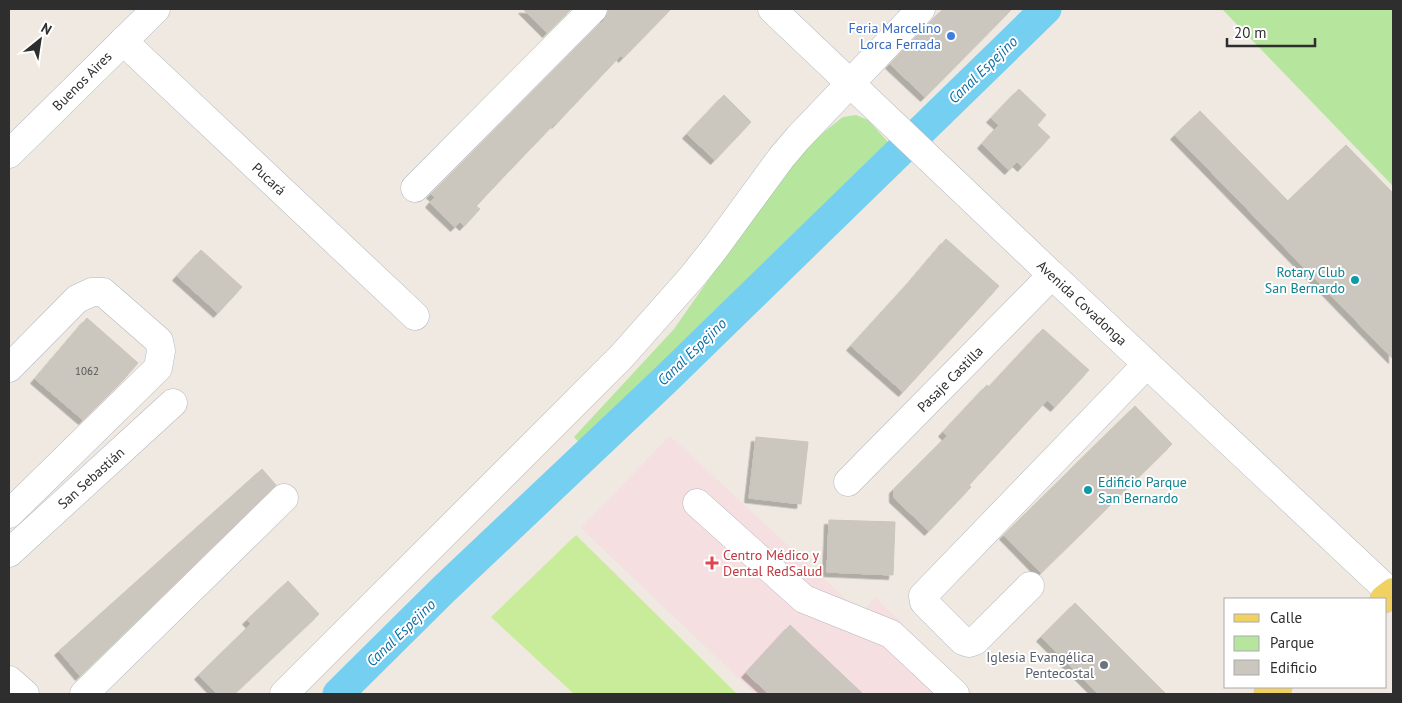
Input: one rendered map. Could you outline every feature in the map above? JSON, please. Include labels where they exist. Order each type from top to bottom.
[{"type":"street","name":"Buenos Aires","points":[[9,154],[156,9]]},
{"type":"street","points":[[415,188],[593,9]]},
{"type":"street","name":"Avenida Covadonga","points":[[772,9],[1390,595]]},
{"type":"street","points":[[284,694],[622,356],[692,277],[781,158],[848,83],[921,9]]},
{"type":"street","name":"Pucará","points":[[124,41],[415,316]]},
{"type":"street","name":"Pasaje Castilla","points":[[848,482],[1052,275]]},
{"type":"street","points":[[9,368],[77,299],[92,292],[103,292],[159,341],[161,351],[158,368],[9,514]]},
{"type":"street","points":[[1030,586],[975,640],[969,643],[963,641],[924,602],[923,596],[1147,364]]},
{"type":"street","name":"San Sebastián","points":[[9,554],[173,404]]},
{"type":"street","points":[[84,694],[284,498]]},
{"type":"street","points":[[697,503],[804,598],[891,634],[955,694]]},
{"type":"street","points":[[9,680],[25,694]]},
{"type":"shaded area","name":"Centro Médico y Dental RedSalud","points":[[670,436],[861,613],[875,597],[975,694],[755,694],[581,528]]},
{"type":"green space","points":[[1222,9],[1393,9],[1393,186]]},
{"type":"green space","points":[[856,115],[868,120],[889,143],[586,450],[574,437],[674,329],[798,152],[843,117]]},
{"type":"green space","points":[[576,535],[737,694],[574,694],[491,617]]},
{"type":"building","points":[[523,9],[571,9],[547,33]]},
{"type":"building","points":[[608,9],[671,9],[623,58],[621,55],[508,172],[476,206],[480,209],[464,226],[460,222],[455,227],[430,203],[435,197],[431,194],[604,20]]},
{"type":"building","name":"Feria Marcelino Lorca Ferrada","points":[[943,9],[1012,9],[925,97],[890,64]]},
{"type":"building","points":[[1019,89],[1046,115],[1037,125],[1050,137],[1022,167],[1017,162],[1009,170],[982,144],[999,125],[991,118]]},
{"type":"building","points":[[724,95],[751,122],[715,160],[687,134]]},
{"type":"building","name":"Rotary Club San Bernardo","points":[[1200,111],[1288,201],[1346,145],[1393,193],[1393,359],[1175,135]]},
{"type":"building","points":[[946,239],[999,286],[903,392],[851,346]]},
{"type":"building","points":[[201,250],[242,287],[218,313],[177,276]]},
{"type":"building","points":[[87,318],[138,363],[83,420],[35,379]]},
{"type":"building","points":[[1043,329],[1089,370],[1055,407],[1047,400],[969,485],[971,487],[929,531],[894,498],[894,489],[947,436],[943,432],[987,385],[989,387]]},
{"type":"building","name":"Edificio Parque San Bernardo","points":[[1135,406],[1172,444],[1041,573],[1004,535]]},
{"type":"building","points":[[756,437],[808,442],[801,504],[749,498]]},
{"type":"building","points":[[262,469],[276,485],[80,676],[59,651]]},
{"type":"building","points":[[829,520],[895,522],[893,575],[827,572]]},
{"type":"building","points":[[288,581],[319,614],[234,694],[217,694],[199,675],[251,624],[247,620]]},
{"type":"building","name":"Iglesia Evangélica Pentecostal","points":[[1075,603],[1166,694],[1098,694],[1041,637]]},
{"type":"building","points":[[790,625],[863,694],[769,694],[746,673]]},
{"type":"waterway","name":"Canal Espejino","points":[[338,694],[443,590],[663,382],[1046,9]]},
{"type":"place","name":"Feria Marcelino Lorca Ferrada","points":[[951,36]]},
{"type":"place","name":"Rotary Club San Bernardo","points":[[1355,280]]},
{"type":"place","name":"Edificio Parque San Bernardo","points":[[1088,490]]},
{"type":"place","name":"Centro Médico y Dental RedSalud","points":[[712,563]]},
{"type":"place","name":"Iglesia Evangélica Pentecostal","points":[[1104,665]]}]
